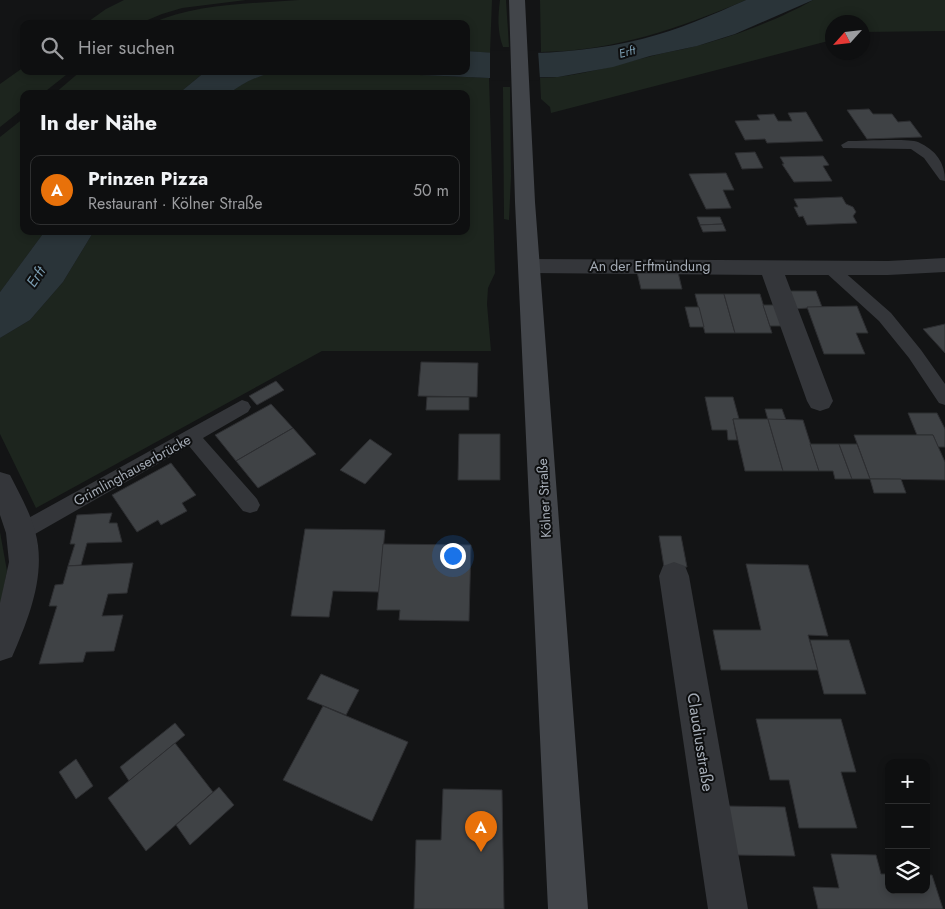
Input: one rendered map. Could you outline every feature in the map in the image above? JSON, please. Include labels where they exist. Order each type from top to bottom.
[{"type":"main road","name":"Kölner Straße","points":[[517,0],[530,266],[568,909]]},
{"type":"street","name":"An der Erftmündung","points":[[530,266],[888,268],[945,264]]},
{"type":"street","points":[[771,267],[820,401]]},
{"type":"street","points":[[0,483],[21,532],[25,556],[22,584],[0,646]]},
{"type":"street","name":"Claudiusstraße","points":[[674,576],[728,909]]},
{"type":"lane","points":[[848,145],[914,145],[929,155],[945,178]]},
{"type":"lane","points":[[829,267],[885,317],[915,354],[945,398]]},
{"type":"lane","name":"Grimlinghauserbrücke","points":[[21,532],[242,407]]},
{"type":"lane","points":[[191,436],[250,506]]},
{"type":"shaded area","points":[[124,0],[246,0],[182,8],[148,20],[91,20],[106,9]]},
{"type":"shaded area","points":[[299,0],[492,0],[490,53],[470,51],[470,20],[160,20],[205,8]]},
{"type":"shaded area","points":[[500,0],[506,0],[509,47],[503,47],[500,35],[498,18]]},
{"type":"shaded area","points":[[540,0],[746,0],[696,20],[646,36],[595,47],[541,52]]},
{"type":"shaded area","points":[[813,0],[945,0],[945,31],[870,32],[870,15],[825,15],[825,42],[551,113],[550,107],[541,99],[540,78],[583,73],[710,42],[771,21]]},
{"type":"shaded area","points":[[20,70],[20,75],[66,75],[47,90],[20,90],[20,111],[0,127],[0,84]]},
{"type":"shaded area","points":[[76,75],[201,75],[183,90],[59,90]]},
{"type":"shaded area","points":[[264,75],[420,75],[489,78],[495,273],[488,288],[487,304],[491,351],[322,351],[36,508],[0,434],[0,338],[30,320],[63,282],[92,235],[470,235],[470,90],[234,90],[252,79]]},
{"type":"shaded area","points":[[503,87],[510,87],[511,177],[509,220],[504,219]]},
{"type":"shaded area","points":[[20,121],[20,235],[42,235],[0,292],[0,137]]},
{"type":"shaded area","points":[[0,532],[7,571],[0,607]]},
{"type":"water","name":"Erft","points":[[746,0],[813,0],[735,34],[697,46],[650,56],[613,67],[558,77],[489,78],[420,75],[470,75],[470,51],[555,52],[620,44],[682,27]]},
{"type":"water","points":[[201,75],[264,75],[234,90],[183,90]]},
{"type":"water","name":"Erft","points":[[42,235],[92,235],[63,282],[30,320],[0,338],[0,292]]},
{"type":"pier","points":[[538,50],[540,80],[490,81],[490,51]]},
{"type":"building","points":[[869,109],[873,114],[892,114],[898,122],[910,121],[922,137],[867,139],[847,110]]},
{"type":"building","points":[[806,112],[823,141],[767,143],[765,139],[745,140],[735,121],[760,120],[757,115],[774,114],[778,121],[792,121],[788,113]]},
{"type":"building","points":[[755,152],[763,168],[742,169],[735,153]]},
{"type":"building","points":[[823,156],[829,165],[823,166],[832,181],[794,182],[782,164],[784,164],[780,157]]},
{"type":"building","points":[[726,173],[734,190],[723,190],[731,208],[706,209],[689,174]]},
{"type":"building","points":[[842,197],[846,204],[853,207],[856,212],[853,216],[857,223],[807,225],[803,216],[799,217],[794,207],[798,207],[794,199]]},
{"type":"building","points":[[697,217],[720,217],[723,224],[700,225]]},
{"type":"building","points":[[723,224],[726,231],[703,232],[700,225]]},
{"type":"building","points":[[637,272],[678,272],[682,289],[641,289]]},
{"type":"building","points":[[788,291],[816,291],[822,307],[794,309]]},
{"type":"building","points":[[695,294],[724,294],[735,333],[705,333]]},
{"type":"building","points":[[724,294],[760,294],[772,333],[735,333]]},
{"type":"building","points":[[763,305],[775,305],[782,326],[770,326]]},
{"type":"building","points":[[857,306],[868,333],[856,333],[865,354],[824,354],[807,307]]},
{"type":"building","points":[[685,307],[699,307],[704,327],[690,327]]},
{"type":"building","points":[[945,324],[945,353],[923,329]]},
{"type":"building","points":[[421,362],[478,363],[477,397],[418,396]]},
{"type":"building","points":[[276,381],[284,390],[257,405],[249,396]]},
{"type":"building","points":[[427,397],[469,397],[469,410],[426,410]]},
{"type":"building","points":[[705,397],[733,397],[739,419],[733,419],[737,440],[728,440],[727,430],[712,430]]},
{"type":"building","points":[[271,404],[293,428],[236,461],[215,435]]},
{"type":"building","points":[[765,409],[782,409],[786,420],[768,420]]},
{"type":"building","points":[[908,413],[937,413],[945,429],[945,447],[938,447],[933,435],[917,435]]},
{"type":"building","points":[[733,419],[768,419],[783,471],[745,471]]},
{"type":"building","points":[[768,419],[803,420],[819,471],[783,471]]},
{"type":"building","points":[[293,428],[316,454],[258,488],[236,461]]},
{"type":"building","points":[[459,434],[500,434],[500,480],[458,480]]},
{"type":"building","points":[[854,435],[933,435],[945,462],[945,480],[870,479]]},
{"type":"building","points":[[370,439],[392,454],[365,484],[340,470]]},
{"type":"building","points":[[810,444],[839,444],[852,479],[835,479],[833,471],[819,471]]},
{"type":"building","points":[[839,444],[857,444],[870,479],[852,479]]},
{"type":"building","points":[[171,463],[196,495],[182,503],[187,511],[161,525],[158,520],[137,532],[112,495]]},
{"type":"building","points":[[870,479],[901,479],[906,493],[874,493]]},
{"type":"building","points":[[112,513],[109,523],[117,523],[122,542],[87,543],[81,565],[68,566],[75,544],[70,544],[77,515]]},
{"type":"building","points":[[305,529],[385,530],[379,592],[333,591],[329,617],[291,616]]},
{"type":"building","points":[[659,536],[681,536],[687,567],[664,567]]},
{"type":"building","points":[[383,544],[471,545],[469,621],[399,620],[400,610],[377,610]]},
{"type":"building","points":[[133,563],[127,593],[108,594],[102,616],[123,615],[114,651],[86,652],[83,662],[39,664],[57,606],[49,606],[55,585],[63,584],[68,566]]},
{"type":"building","points":[[746,564],[808,565],[828,636],[808,635],[818,670],[721,670],[713,630],[761,630]]},
{"type":"building","points":[[810,640],[849,640],[866,694],[824,694]]},
{"type":"building","points":[[321,674],[359,690],[346,715],[307,699]]},
{"type":"building","points":[[323,706],[408,742],[372,821],[283,780]]},
{"type":"building","points":[[756,719],[841,719],[856,772],[841,772],[857,828],[799,828],[789,780],[770,780]]},
{"type":"building","points":[[175,723],[185,735],[129,781],[120,767]]},
{"type":"building","points":[[175,743],[213,792],[146,851],[108,798]]},
{"type":"building","points":[[76,759],[93,786],[76,799],[59,772]]},
{"type":"building","points":[[219,787],[234,805],[190,845],[176,825]]},
{"type":"building","points":[[443,789],[502,790],[504,909],[414,909],[416,840],[441,840]]},
{"type":"building","points":[[727,806],[785,807],[795,856],[735,855]]},
{"type":"building","points":[[831,854],[876,855],[881,874],[885,874],[885,894],[930,894],[930,875],[932,875],[943,909],[818,909],[813,887],[839,888]]},
{"type":"place","name":"Prinzen Pizza","points":[[481,852]]}]
